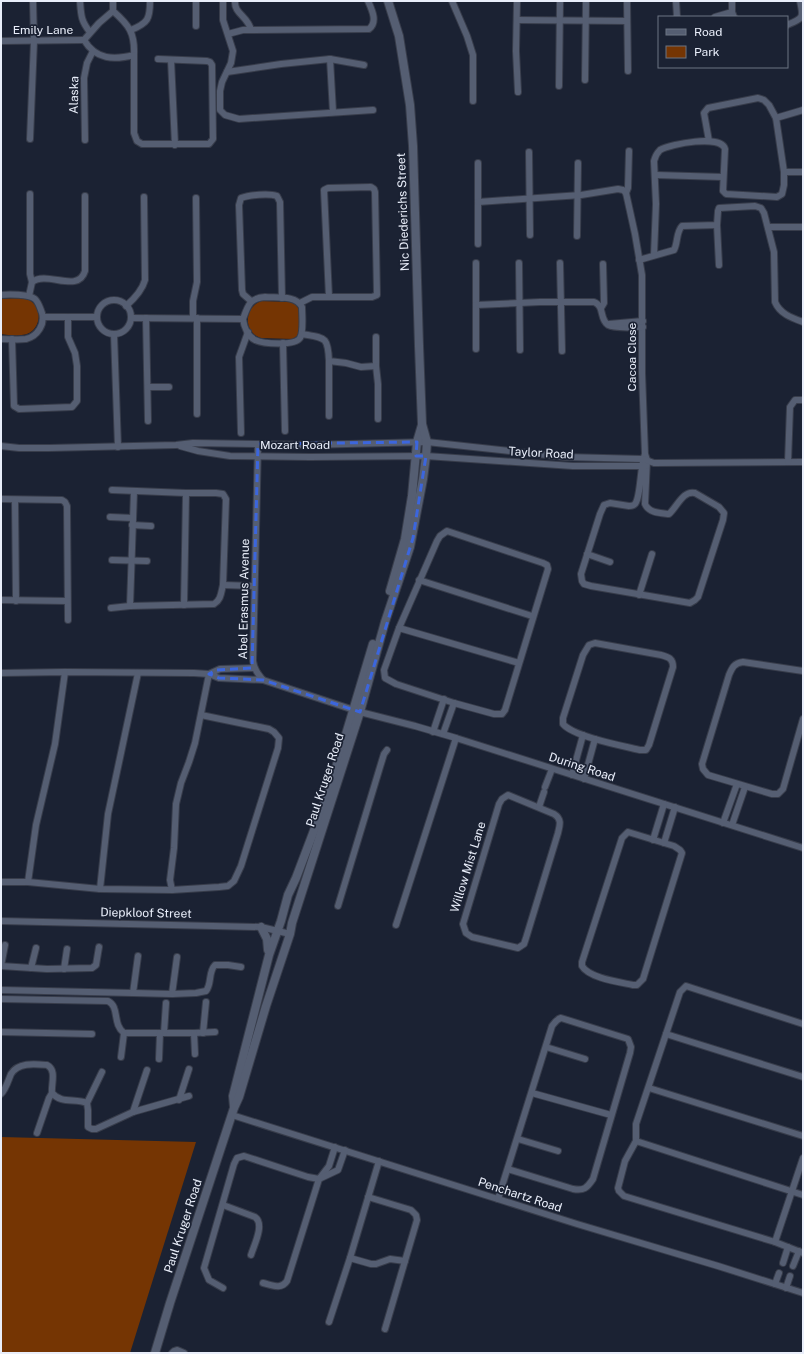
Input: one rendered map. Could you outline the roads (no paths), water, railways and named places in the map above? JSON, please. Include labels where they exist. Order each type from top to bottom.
[{"type":"street","points":[[30,139],[34,40],[33,1]]},
{"type":"street","points":[[80,1],[80,15],[82,21],[90,32]]},
{"type":"street","points":[[113,1],[113,11],[131,30],[135,43],[135,139],[142,144],[209,144],[213,139],[212,65],[207,61],[158,59]]},
{"type":"street","points":[[131,30],[141,26],[147,21],[150,15],[150,1],[157,1]]},
{"type":"street","points":[[196,1],[196,26]]},
{"type":"street","points":[[223,1],[223,20],[233,51],[231,64],[222,82],[220,91],[220,110],[225,115],[238,119],[373,110]]},
{"type":"street","points":[[235,1],[236,9],[248,20],[251,30]]},
{"type":"street","points":[[228,34],[243,30],[369,29],[373,26],[374,21],[368,1]]},
{"type":"street","name":"Nic Diederichs Street","points":[[388,1],[399,36],[411,112],[422,424],[427,442],[426,456]]},
{"type":"street","points":[[452,1],[467,36],[472,55],[473,101]]},
{"type":"street","points":[[517,1],[516,51],[518,92]]},
{"type":"street","points":[[558,86],[560,1]]},
{"type":"street","points":[[585,80],[586,1]]},
{"type":"street","points":[[627,1],[628,70]]},
{"type":"street","points":[[676,1],[677,16]]},
{"type":"street","points":[[732,1],[733,15]]},
{"type":"street","points":[[788,25],[800,20],[803,12],[800,1]]},
{"type":"street","name":"Emily Lane","points":[[84,40],[98,23],[113,11]]},
{"type":"street","points":[[517,20],[627,21]]},
{"type":"street","name":"Emily Lane","points":[[1,41],[84,40]]},
{"type":"street","name":"Emily Lane","points":[[84,40],[93,51]]},
{"type":"street","points":[[93,51],[106,57],[121,58],[134,55]]},
{"type":"street","name":"Alaska","points":[[84,140],[84,78],[87,62],[93,51]]},
{"type":"street","points":[[227,72],[330,59],[364,65]]},
{"type":"street","points":[[330,59],[333,112]]},
{"type":"street","points":[[171,60],[175,145]]},
{"type":"street","points":[[654,255],[656,176],[654,161],[659,151],[674,145],[710,141],[719,143],[724,146],[723,191],[728,195],[777,197],[781,196],[783,192],[784,172],[776,118],[769,105],[764,100],[758,98],[708,108],[704,113],[710,141]]},
{"type":"street","points":[[776,118],[803,110]]},
{"type":"street","name":"Cacoa Close","points":[[629,151],[628,188],[626,193],[635,234],[642,281],[642,373],[645,466]]},
{"type":"street","points":[[529,152],[530,235]]},
{"type":"street","points":[[478,163],[478,244]]},
{"type":"street","points":[[577,236],[578,163]]},
{"type":"street","points":[[784,172],[803,172]]},
{"type":"street","points":[[656,176],[723,177]]},
{"type":"street","points":[[300,303],[312,297],[329,297],[372,297],[377,295],[375,192],[374,189],[370,187],[328,188],[324,190],[329,297]]},
{"type":"street","points":[[478,202],[578,196],[618,189],[623,190],[626,193]]},
{"type":"street","points":[[29,296],[32,282],[30,274],[30,194]]},
{"type":"street","points":[[32,282],[38,279],[56,279],[74,282],[84,274],[85,196]]},
{"type":"street","points":[[126,306],[143,287],[145,280],[144,196]]},
{"type":"street","points":[[251,301],[243,294],[242,290],[239,204],[241,198],[246,196],[278,196],[280,202],[282,298]]},
{"type":"street","points":[[196,198],[197,282],[194,301],[197,414]]},
{"type":"street","points":[[719,265],[717,225],[719,208],[755,206],[763,209],[774,252],[777,307],[789,316],[803,322]]},
{"type":"street","points":[[639,260],[674,250],[682,226],[717,225]]},
{"type":"street","points":[[768,227],[803,227]]},
{"type":"street","points":[[476,263],[476,349]]},
{"type":"street","points":[[519,263],[520,350]]},
{"type":"street","points":[[560,263],[562,351]]},
{"type":"street","points":[[601,308],[604,303],[603,264]]},
{"type":"street","points":[[1,295],[29,296],[34,298],[39,305],[43,317],[42,325],[38,331],[27,339],[1,338]]},
{"type":"street","points":[[257,298],[282,298],[292,299],[300,303],[302,307],[302,334],[298,341],[283,343],[259,341],[254,339],[248,332],[243,319],[251,301],[257,298]]},
{"type":"street","points":[[117,301],[130,310],[131,318],[129,326],[125,330],[121,333],[114,334],[105,332],[101,328],[97,317],[102,306],[106,303],[117,301]]},
{"type":"street","points":[[476,305],[594,302],[601,308],[605,322],[608,325],[618,327],[643,324]]},
{"type":"street","points":[[43,317],[97,317]]},
{"type":"street","points":[[12,339],[14,406],[19,409],[72,407],[77,401],[77,366],[75,353],[68,337],[68,317]]},
{"type":"street","points":[[131,318],[243,319]]},
{"type":"street","points":[[146,318],[148,421]]},
{"type":"street","points":[[241,433],[240,357],[248,332]]},
{"type":"street","points":[[114,334],[118,447]]},
{"type":"street","points":[[302,334],[318,337],[326,341],[328,346],[329,416]]},
{"type":"street","points":[[376,337],[378,419]]},
{"type":"street","points":[[283,343],[285,431]]},
{"type":"street","points":[[329,361],[361,367],[376,366]]},
{"type":"street","points":[[148,387],[169,387]]},
{"type":"street","points":[[788,462],[790,406],[795,400],[803,400]]},
{"type":"street","name":"Nic Diederichs Street","points":[[416,456],[417,442],[422,424]]},
{"type":"street","name":"Taylor Road","points":[[427,442],[565,457],[645,457],[654,463]]},
{"type":"street","name":"Mozart Road","points":[[1,446],[19,448],[118,447],[193,443],[308,445],[427,442]]},
{"type":"street","name":"Abel Erasmus Avenue","points":[[258,444],[253,661],[254,668],[263,680]]},
{"type":"street","name":"Mozart Road","points":[[176,445],[198,451],[230,456],[416,456]]},
{"type":"street","name":"Taylor Road","points":[[416,456],[573,466],[645,466],[654,463],[803,462]]},
{"type":"street","name":"Paul Kruger Road","points":[[233,1111],[233,1096],[269,955],[288,895],[296,878],[329,791],[357,711],[405,539],[412,496],[416,456]]},
{"type":"street","name":"Paul Kruger Road","points":[[155,1353],[233,1111],[239,1097],[357,711],[413,538],[426,456]]},
{"type":"street","points":[[645,466],[645,504],[651,511],[669,514],[685,494],[690,492],[695,493],[719,507],[724,512],[698,597],[690,602],[638,595],[584,584],[582,581],[581,574],[604,505],[610,503],[632,506],[636,503],[645,466]]},
{"type":"street","points":[[111,608],[130,606],[214,604],[218,602],[223,585],[226,499],[223,494],[216,492],[186,493],[112,490]]},
{"type":"street","points":[[130,606],[134,491]]},
{"type":"street","points":[[184,604],[186,493]]},
{"type":"street","points":[[1,499],[62,500],[65,502],[67,506],[68,620]]},
{"type":"street","points":[[15,500],[16,601]]},
{"type":"street","points":[[110,517],[133,518]]},
{"type":"street","points":[[132,525],[151,526]]},
{"type":"street","points":[[447,531],[546,565],[548,569],[532,616],[505,710],[502,714],[494,714],[444,700],[396,684],[385,678],[384,670],[399,628],[419,580],[440,536],[447,531]]},
{"type":"street","points":[[587,554],[610,562]]},
{"type":"street","points":[[638,595],[652,554]]},
{"type":"street","points":[[112,560],[147,561]]},
{"type":"street","points":[[419,580],[532,616]]},
{"type":"street","points":[[223,585],[254,586]]},
{"type":"street","points":[[1,600],[67,601]]},
{"type":"street","points":[[399,628],[519,664]]},
{"type":"street","points":[[595,643],[671,658],[673,667],[646,750],[640,750],[595,739],[567,728],[563,724],[583,655],[589,645],[595,643]]},
{"type":"street","points":[[803,671],[743,662],[737,663],[732,668],[702,764],[703,769],[708,775],[776,795],[783,789],[803,719]]},
{"type":"street","points":[[209,674],[220,669],[254,668]]},
{"type":"street","points":[[1,673],[65,672],[209,674],[219,678],[263,680],[357,711]]},
{"type":"street","points":[[28,882],[36,825],[55,744],[65,672]]},
{"type":"street","points":[[100,889],[108,814],[138,673]]},
{"type":"street","points":[[172,890],[170,880],[174,848],[176,804],[181,783],[195,743],[209,674]]},
{"type":"street","points":[[433,732],[444,700]]},
{"type":"street","points":[[443,734],[454,703]]},
{"type":"street","name":"During Road","points":[[357,711],[443,734],[803,848]]},
{"type":"street","points":[[1,882],[28,882],[100,889],[172,890],[228,886],[234,881],[240,866],[279,738],[277,734],[269,729],[201,715]]},
{"type":"street","points":[[572,775],[583,735]]},
{"type":"street","points":[[396,925],[456,738]]},
{"type":"street","points":[[584,779],[595,739]]},
{"type":"street","points":[[338,906],[384,754],[388,750]]},
{"type":"street","points":[[539,807],[552,769]]},
{"type":"street","points":[[723,823],[737,784]]},
{"type":"street","points":[[732,826],[745,786]]},
{"type":"street","name":"Willow Mist Lane","points":[[506,796],[510,796],[539,807],[558,816],[560,825],[524,944],[518,948],[514,948],[469,935],[463,924],[500,801],[506,796]]},
{"type":"street","points":[[653,840],[664,804]]},
{"type":"street","points":[[664,843],[675,808]]},
{"type":"street","points":[[628,832],[664,843],[677,848],[682,853],[643,979],[638,985],[632,985],[587,972],[582,966],[582,962],[622,838],[628,832]]},
{"type":"street","name":"Diepkloof Street","points":[[1,921],[261,927],[290,934]]},
{"type":"street","points":[[261,927],[267,939],[269,955]]},
{"type":"street","points":[[5,945],[1,966],[47,969],[94,968],[96,965],[99,948]]},
{"type":"street","points":[[31,968],[36,948]]},
{"type":"street","points":[[64,969],[67,949]]},
{"type":"street","points":[[133,993],[138,956]]},
{"type":"street","points":[[172,994],[177,958]]},
{"type":"street","points":[[1,990],[172,994],[196,993],[206,991],[209,986],[214,965],[241,967]]},
{"type":"street","points":[[794,1266],[801,1252],[775,1242],[622,1194],[618,1188],[622,1172],[636,1141],[636,1124],[680,992],[686,986],[803,1024]]},
{"type":"street","points":[[1,999],[108,1001],[114,1006],[119,1030],[124,1033],[215,1032]]},
{"type":"street","points":[[203,1033],[206,1002]]},
{"type":"street","points":[[159,1059],[166,1003]]},
{"type":"street","points":[[498,1199],[508,1169],[518,1139],[552,1026],[558,1019],[561,1018],[628,1039],[631,1047],[593,1179],[587,1187],[580,1190],[573,1189],[508,1169]]},
{"type":"street","points":[[1,1032],[92,1034]]},
{"type":"street","points":[[121,1057],[124,1033]]},
{"type":"street","points":[[194,1033],[195,1054]]},
{"type":"street","points":[[666,1034],[803,1078]]},
{"type":"street","points":[[546,1047],[585,1059]]},
{"type":"street","points":[[1,1094],[16,1069],[22,1066],[39,1064],[49,1066],[52,1070],[52,1093],[37,1133]]},
{"type":"street","points":[[179,1100],[189,1069]]},
{"type":"street","points":[[133,1112],[147,1070]]},
{"type":"street","points":[[102,1072],[87,1103],[88,1127],[92,1129],[96,1129],[133,1112],[189,1096]]},
{"type":"street","points":[[649,1088],[803,1136]]},
{"type":"street","points":[[52,1093],[62,1100],[77,1100],[87,1103]]},
{"type":"street","points":[[532,1093],[611,1115]]},
{"type":"street","name":"Penchartz Road","points":[[233,1111],[344,1150],[803,1293]]},
{"type":"street","points":[[518,1139],[558,1151]]},
{"type":"street","points":[[636,1141],[803,1195]]},
{"type":"street","points":[[263,1283],[280,1287],[286,1284],[319,1179],[329,1166],[335,1147]]},
{"type":"street","points":[[223,1288],[209,1280],[204,1268],[236,1161],[241,1156],[319,1179],[338,1170],[344,1150]]},
{"type":"street","points":[[775,1242],[803,1158]]},
{"type":"street","points":[[329,1322],[379,1161]]},
{"type":"street","points":[[368,1197],[411,1210],[416,1215],[417,1220],[385,1329]]},
{"type":"street","points":[[223,1205],[260,1220],[260,1226],[251,1255]]},
{"type":"street","points":[[783,1263],[788,1247]]},
{"type":"street","points":[[350,1258],[371,1264],[376,1264],[390,1259],[405,1261]]},
{"type":"street","points":[[775,1284],[779,1273]]},
{"type":"street","points":[[786,1288],[790,1276]]},
{"type":"street","points":[[172,1353],[177,1350],[184,1353]]}]
